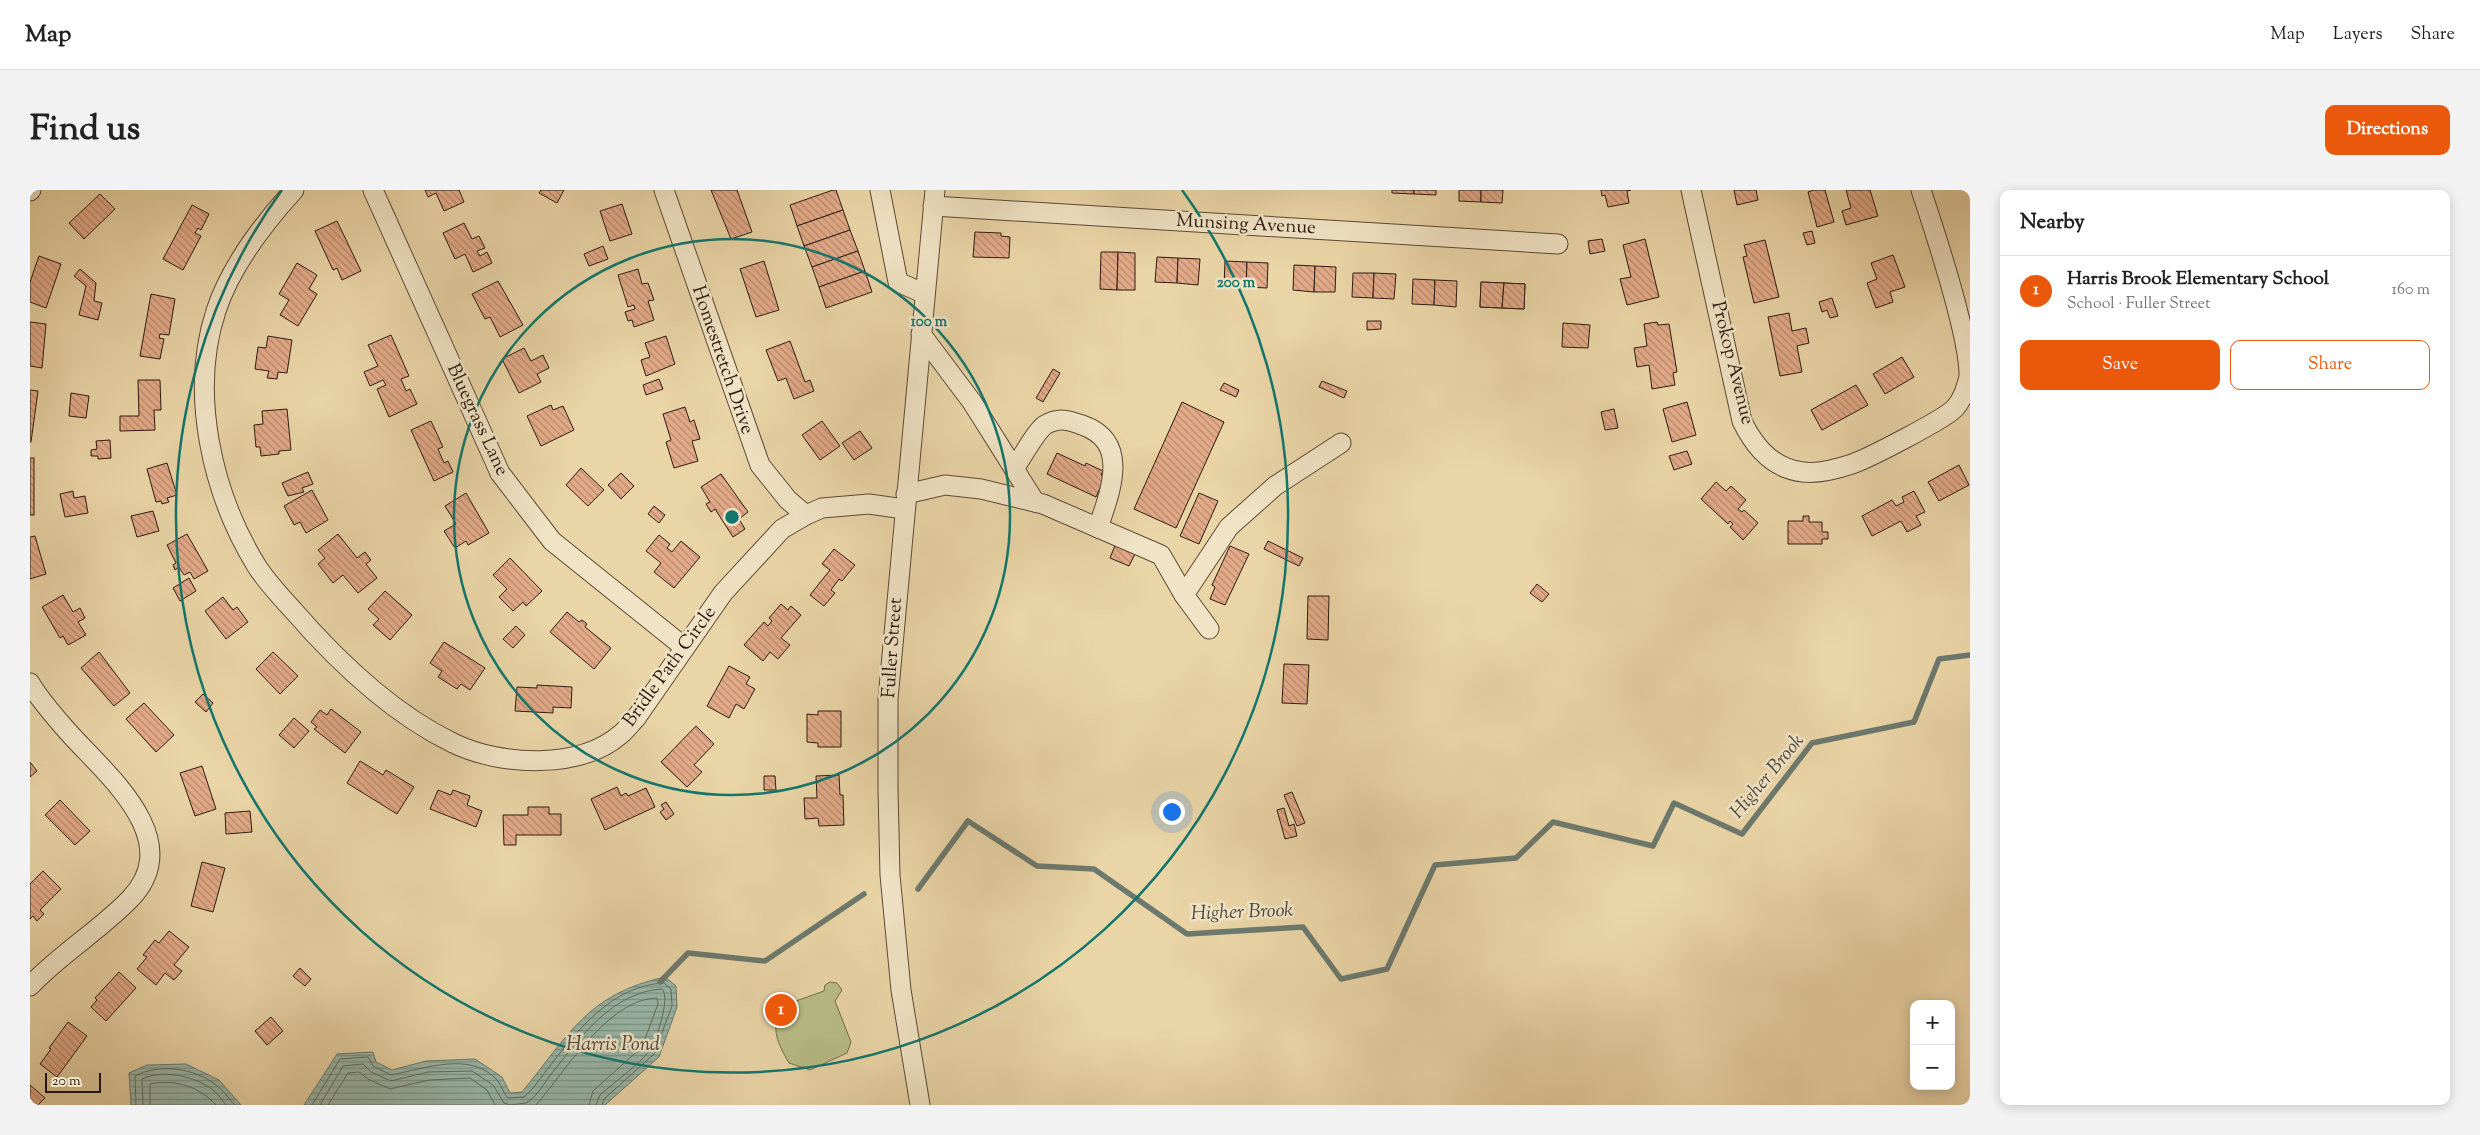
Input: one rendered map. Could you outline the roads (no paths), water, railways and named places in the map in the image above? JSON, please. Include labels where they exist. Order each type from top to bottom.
[{"type":"street","name":"Bridle Path Circle","points":[[294,190],[266,221],[224,293],[212,326],[206,373],[206,420],[214,467],[245,546],[268,582],[335,655],[397,708],[425,728],[469,750],[537,762],[570,757],[614,739],[636,718],[723,593],[782,529],[822,508],[905,501]]},
{"type":"street","name":"Bluegrass Lane","points":[[373,190],[500,473],[552,542],[684,647]]},
{"type":"street","name":"Homestretch Drive","points":[[664,190],[760,465],[788,500],[806,515]]},
{"type":"street","points":[[880,190],[896,279],[901,284],[925,294]]},
{"type":"street","name":"Prokop Avenue","points":[[1691,190],[1742,421],[1764,454],[1783,466],[1803,472],[1839,468],[1863,459],[1950,412],[1959,402],[1966,389],[1970,368],[1967,339],[1921,190]]},
{"type":"street","name":"Fuller Street","points":[[920,1105],[901,990],[888,834],[888,699],[934,198]]},
{"type":"street","name":"Munsing Avenue","points":[[934,198],[1558,244]]},
{"type":"street","points":[[921,334],[972,402],[1035,502]]},
{"type":"street","points":[[1014,469],[1044,426],[1063,419],[1093,429],[1109,446],[1113,464],[1112,485],[1098,528]]},
{"type":"street","points":[[1184,595],[1229,527],[1275,486],[1341,443]]},
{"type":"street","points":[[905,501],[945,485],[981,489],[1035,502],[1098,528],[1161,555],[1184,595],[1209,629]]},
{"type":"street","points":[[30,683],[45,705],[134,805],[145,829],[148,848],[143,880],[131,898],[30,986]]},
{"type":"water","name":"Harris Pond","points":[[665,977],[676,986],[677,1007],[659,1057],[605,1105],[304,1105],[337,1054],[373,1052],[376,1062],[392,1070],[426,1061],[475,1059],[502,1077],[510,1093],[522,1092],[567,1035],[598,1006],[616,994],[638,984]]},
{"type":"water","points":[[186,1064],[219,1080],[241,1105],[131,1105],[129,1073],[147,1065]]},
{"type":"waterway","name":"Higher Brook","points":[[918,889],[968,821],[1037,866],[1094,869],[1187,934],[1303,927],[1341,979],[1387,969],[1435,865],[1516,858],[1553,822],[1653,846],[1674,803],[1742,834],[1812,743],[1914,722],[1939,659],[1970,655]]},
{"type":"waterway","name":"Higher Brook","points":[[660,982],[688,953],[765,961],[864,894]]},
{"type":"place","name":"Harris Brook Elementary School","points":[[781,1010]]}]
